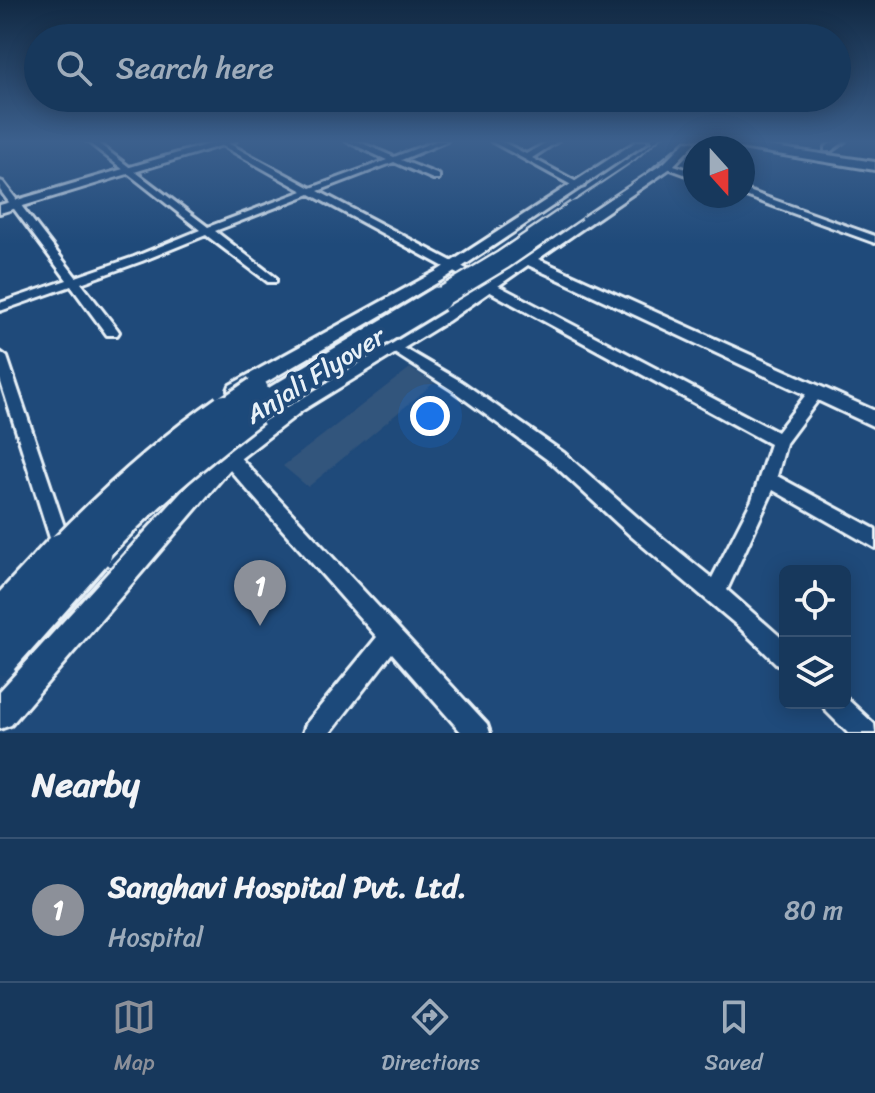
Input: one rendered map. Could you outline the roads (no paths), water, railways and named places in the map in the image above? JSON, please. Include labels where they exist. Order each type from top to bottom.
[{"type":"main road","name":"Anjali Flyover","points":[[0,619],[100,512],[181,441],[256,389],[455,277],[609,175]]},
{"type":"main road","name":"Anjali Flyover","points":[[0,657],[120,522],[197,452],[269,399],[503,260],[628,175]]},
{"type":"street","points":[[0,209],[117,175]]},
{"type":"street","points":[[137,175],[272,280]]},
{"type":"street","points":[[283,175],[486,287],[779,441]]},
{"type":"street","points":[[0,307],[353,175]]},
{"type":"street","points":[[432,175],[436,177]]},
{"type":"street","points":[[559,175],[580,186]]},
{"type":"street","points":[[0,596],[59,538],[200,415],[229,394],[451,268],[595,175]]},
{"type":"street","points":[[0,714],[228,456],[296,405],[486,287],[639,175]]},
{"type":"street","points":[[0,184],[112,332]]},
{"type":"street","points":[[755,196],[875,240]]},
{"type":"street","points":[[526,259],[875,419]]},
{"type":"street","points":[[392,347],[457,386],[558,458],[779,651]]},
{"type":"street","points":[[0,357],[3,378],[59,538]]},
{"type":"street","points":[[715,593],[761,501],[779,441],[816,392]]},
{"type":"street","points":[[228,456],[478,733]]},
{"type":"street","points":[[768,479],[875,539]]},
{"type":"street","points":[[315,733],[390,638]]},
{"type":"street","points":[[840,709],[865,733]]},
{"type":"place","name":"Sanghavi Hospital Pvt. Ltd.","points":[[260,626]]}]
